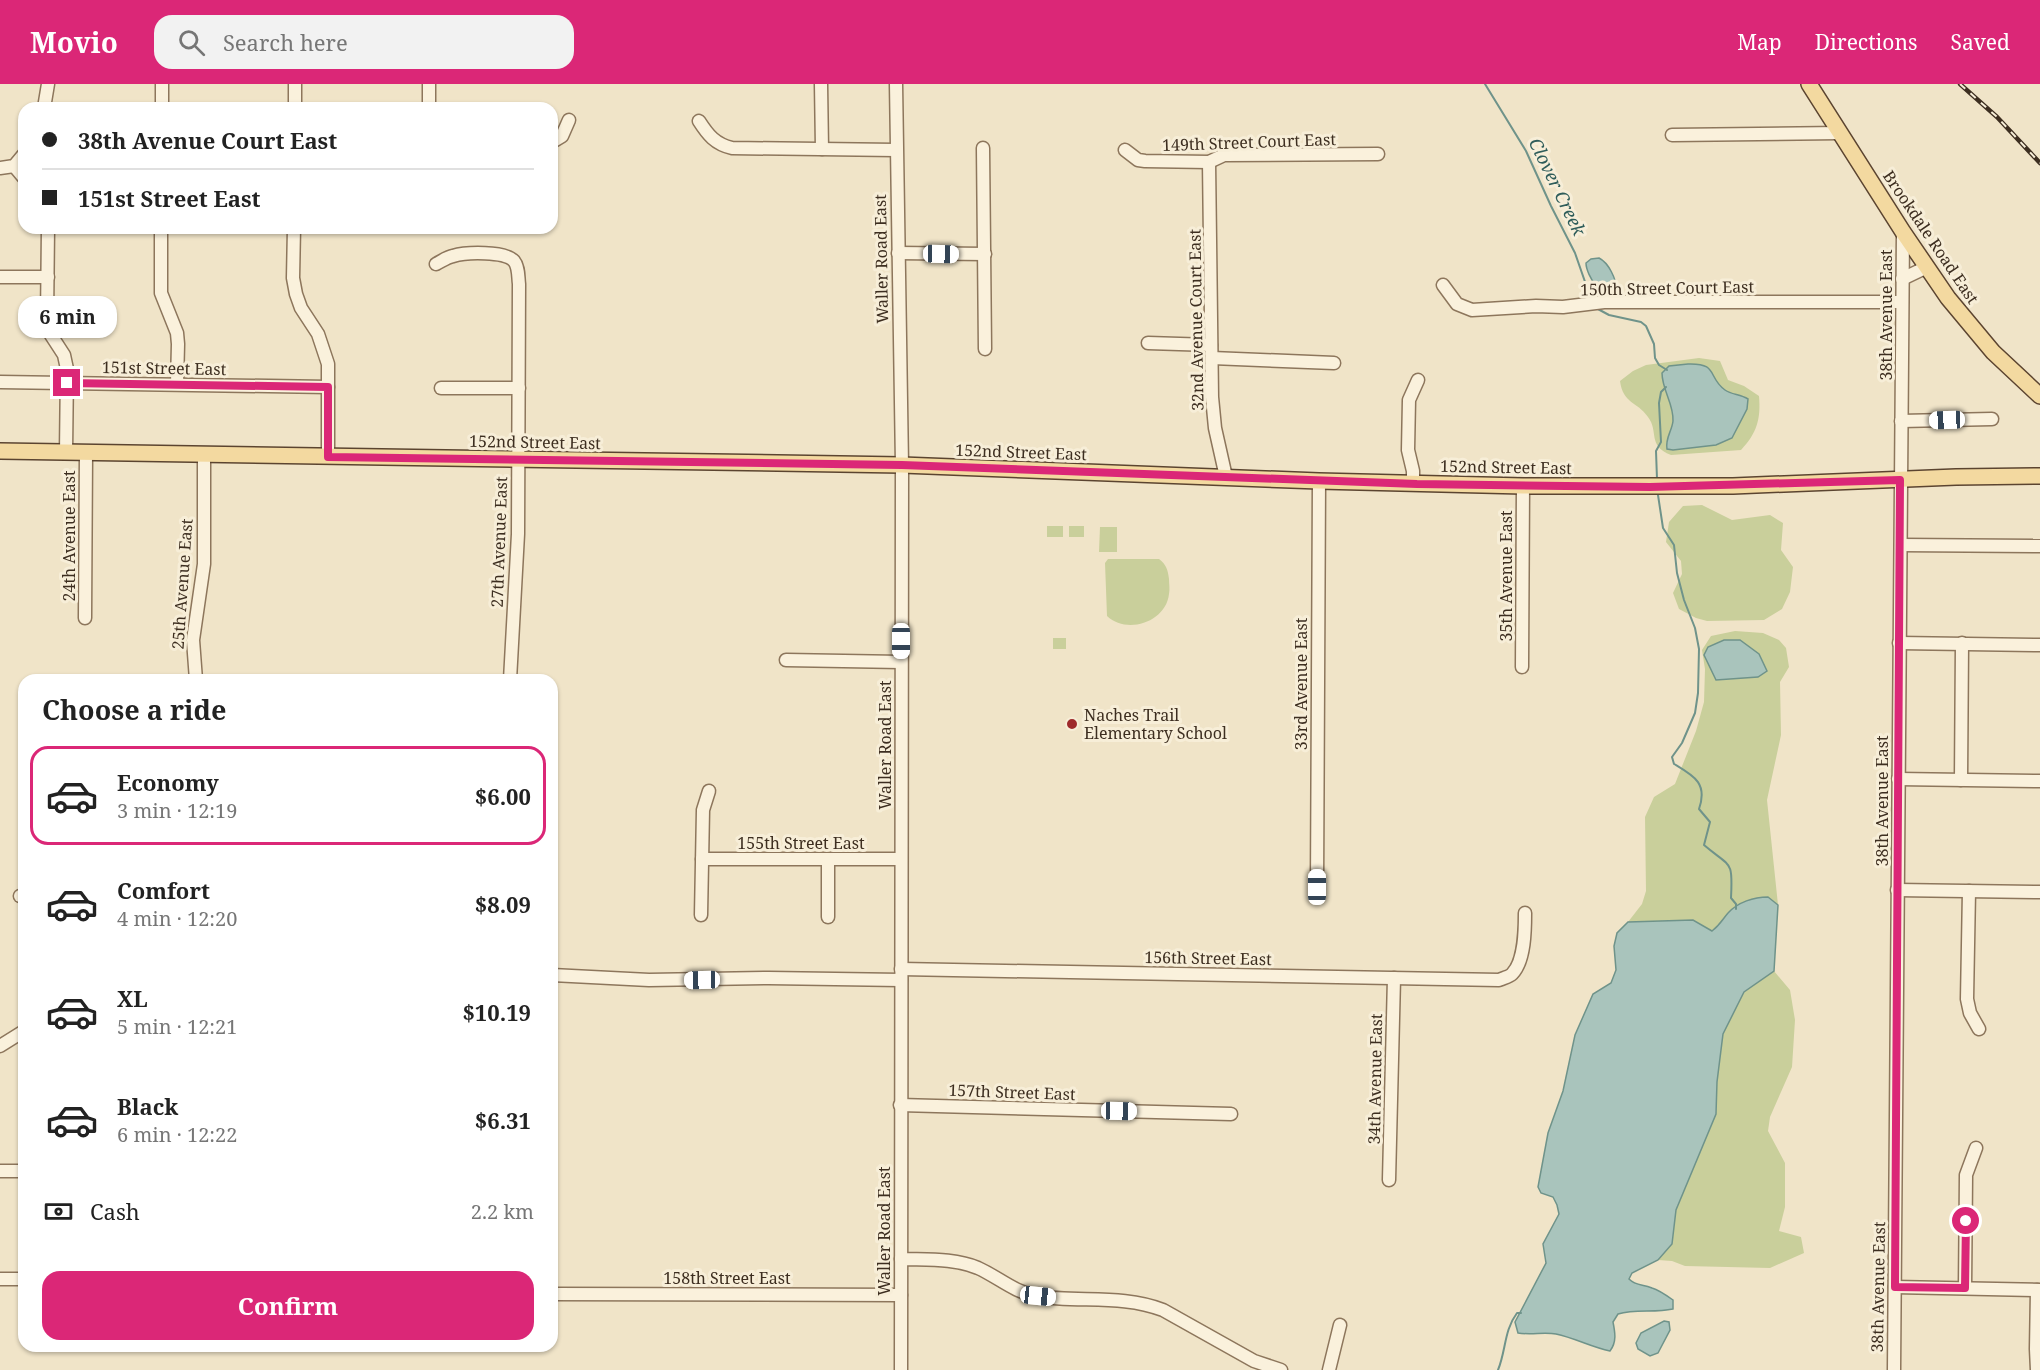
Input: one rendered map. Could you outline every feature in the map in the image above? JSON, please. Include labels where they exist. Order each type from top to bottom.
[{"type":"main road","name":"Brookdale Road East","points":[[1809,84],[1903,232],[1970,327],[2007,367],[2040,396]]},
{"type":"main road","name":"152nd Street East","points":[[0,451],[902,465],[1318,481],[1523,486],[1697,486],[2040,476]]},
{"type":"street","points":[[45,102],[48,84]]},
{"type":"street","points":[[162,84],[162,102]]},
{"type":"street","points":[[295,84],[295,102]]},
{"type":"street","points":[[429,84],[429,102]]},
{"type":"street","points":[[821,84],[822,149]]},
{"type":"street","name":"Waller Road East","points":[[896,84],[902,465],[901,1370]]},
{"type":"street","points":[[558,138],[562,136],[568,120]]},
{"type":"street","points":[[699,121],[716,142],[732,148],[896,150]]},
{"type":"street","points":[[1672,135],[1840,133]]},
{"type":"street","points":[[983,148],[985,349]]},
{"type":"street","name":"149th Street Court East","points":[[1125,150],[1138,160],[1144,161],[1209,162],[1224,156],[1378,154]]},
{"type":"street","points":[[0,168],[14,166],[18,161]]},
{"type":"street","name":"32nd Avenue Court East","points":[[1209,162],[1212,397],[1215,428],[1226,477]]},
{"type":"street","points":[[14,166],[18,171]]},
{"type":"street","name":"38th Avenue East","points":[[1894,1370],[1903,232]]},
{"type":"street","name":"24th Avenue East","points":[[48,234],[46,319],[51,334],[64,355],[67,383],[66,452]]},
{"type":"street","points":[[161,234],[160,293],[177,333],[177,384]]},
{"type":"street","points":[[294,234],[293,278],[296,294],[323,345],[328,364],[328,457]]},
{"type":"street","points":[[898,253],[985,254]]},
{"type":"street","name":"27th Avenue East","points":[[436,264],[450,256],[462,254],[501,255],[514,261],[517,268],[519,284],[518,534],[510,674]]},
{"type":"street","points":[[1902,279],[1927,267]]},
{"type":"street","points":[[0,277],[48,278]]},
{"type":"street","name":"150th Street Court East","points":[[1443,285],[1457,304],[1472,310],[1536,306],[1563,308],[1604,302],[1902,302]]},
{"type":"street","points":[[1148,344],[1334,363]]},
{"type":"street","points":[[1413,484],[1413,471],[1408,450],[1409,400],[1418,380]]},
{"type":"street","name":"151st Street East","points":[[0,382],[328,387]]},
{"type":"street","points":[[441,388],[519,388]]},
{"type":"street","points":[[1901,421],[1992,419]]},
{"type":"street","name":"24th Avenue East","points":[[85,618],[86,453]]},
{"type":"street","name":"25th Avenue East","points":[[196,674],[193,640],[204,564],[204,455]]},
{"type":"street","name":"33rd Avenue East","points":[[1317,887],[1318,481]]},
{"type":"street","name":"35th Avenue East","points":[[1522,667],[1523,486]]},
{"type":"street","points":[[1901,544],[2040,546]]},
{"type":"street","points":[[1899,643],[2040,645]]},
{"type":"street","points":[[1960,780],[1962,643]]},
{"type":"street","points":[[786,660],[901,662]]},
{"type":"street","points":[[1898,779],[2040,781]]},
{"type":"street","points":[[701,915],[703,810],[709,791]]},
{"type":"street","name":"155th Street East","points":[[702,859],[901,859]]},
{"type":"street","points":[[828,860],[828,917]]},
{"type":"street","points":[[1897,890],[2040,892]]},
{"type":"street","points":[[1969,891],[1967,999],[1970,1013],[1979,1029]]},
{"type":"street","name":"156th Street East","points":[[558,975],[649,980],[901,975],[1499,980],[1513,973],[1522,950],[1526,933],[1525,913]]},
{"type":"street","name":"34th Avenue East","points":[[1389,1180],[1394,978]]},
{"type":"street","points":[[0,1046],[18,1035]]},
{"type":"street","name":"157th Street East","points":[[900,1105],[1231,1113]]},
{"type":"street","points":[[1965,1288],[1966,1175],[1976,1148]]},
{"type":"street","points":[[0,1171],[18,1171]]},
{"type":"street","points":[[901,1259],[952,1261],[968,1265],[980,1269],[1017,1290],[1038,1296],[1122,1299],[1148,1304],[1163,1310],[1254,1361],[1281,1370]]},
{"type":"street","points":[[0,1278],[18,1279]]},
{"type":"street","points":[[1895,1287],[2038,1290],[2037,1370]]},
{"type":"street","name":"158th Street East","points":[[558,1294],[901,1295]]},
{"type":"street","points":[[1329,1370],[1340,1325]]},
{"type":"green space","points":[[1699,358],[1720,361],[1728,380],[1744,386],[1759,396],[1757,425],[1751,438],[1741,450],[1671,455],[1656,443],[1648,417],[1624,394],[1620,381],[1633,371],[1646,365]]},
{"type":"green space","points":[[1702,505],[1732,520],[1770,515],[1783,523],[1781,550],[1793,567],[1790,592],[1782,609],[1764,620],[1707,621],[1679,609],[1673,593],[1682,574],[1681,561],[1666,542],[1669,522],[1683,506]]},
{"type":"green space","points":[[1047,526],[1063,526],[1063,537],[1047,537]]},
{"type":"green space","points":[[1069,526],[1084,526],[1084,537],[1069,537]]},
{"type":"green space","points":[[1100,527],[1117,527],[1117,552],[1099,552]]},
{"type":"green space","points":[[1108,559],[1159,559],[1165,565],[1169,590],[1166,604],[1161,612],[1144,623],[1135,625],[1115,622],[1107,616],[1105,563]]},
{"type":"green space","points":[[1735,631],[1763,633],[1779,640],[1786,648],[1789,667],[1780,682],[1781,735],[1767,800],[1778,905],[1768,897],[1728,912],[1721,924],[1712,931],[1693,920],[1628,922],[1642,904],[1646,891],[1645,817],[1654,797],[1675,784],[1696,731],[1704,702],[1705,669],[1702,650],[1711,636]]},
{"type":"green space","points":[[1053,638],[1066,638],[1066,649],[1053,649]]},
{"type":"green space","points":[[1774,971],[1790,990],[1795,1020],[1792,1067],[1770,1117],[1768,1131],[1785,1163],[1785,1207],[1779,1231],[1801,1237],[1804,1253],[1770,1268],[1685,1266],[1672,1261],[1658,1260],[1672,1244],[1676,1210],[1716,1114],[1723,1034],[1744,992]]},
{"type":"water","points":[[1599,258],[1609,267],[1614,276],[1617,290],[1612,294],[1601,291],[1589,274],[1586,263],[1591,259]]},
{"type":"water","points":[[1698,364],[1709,368],[1725,390],[1748,399],[1747,409],[1732,438],[1716,445],[1667,449],[1673,415],[1662,373],[1669,366]]},
{"type":"water","points":[[1724,640],[1740,640],[1759,654],[1767,671],[1758,677],[1716,680],[1704,655],[1708,647]]},
{"type":"water","points":[[1768,897],[1778,905],[1774,971],[1744,992],[1723,1034],[1716,1114],[1676,1210],[1672,1244],[1658,1260],[1632,1273],[1629,1279],[1668,1296],[1673,1300],[1673,1309],[1618,1314],[1613,1322],[1615,1341],[1610,1351],[1556,1334],[1518,1333],[1515,1322],[1546,1263],[1543,1244],[1559,1214],[1553,1197],[1541,1193],[1538,1187],[1548,1133],[1563,1091],[1575,1035],[1593,994],[1611,983],[1616,970],[1614,946],[1617,933],[1628,922],[1693,920],[1712,931],[1736,906],[1752,899]]},
{"type":"water","points":[[1664,1321],[1669,1322],[1670,1330],[1658,1353],[1650,1356],[1638,1349],[1636,1343],[1641,1333]]},
{"type":"waterway","name":"Clover Creek","points":[[1485,84],[1526,151],[1575,253],[1591,299]]},
{"type":"waterway","points":[[1596,308],[1609,315],[1641,322],[1646,326],[1654,344],[1655,358],[1659,365],[1667,370]]},
{"type":"waterway","points":[[1657,479],[1656,451],[1661,442],[1659,403],[1661,392],[1666,387]]},
{"type":"waterway","points":[[1658,495],[1663,528],[1674,545],[1677,573],[1695,628],[1699,649],[1695,713],[1682,743],[1672,757],[1674,764],[1688,772],[1700,786],[1702,793],[1699,809],[1710,822],[1704,845],[1728,866],[1731,876],[1731,898],[1736,904],[1736,909]]},
{"type":"waterway","points":[[1498,1370],[1507,1333],[1517,1313],[1521,1313]]},
{"type":"railway","points":[[1960,84],[1997,117],[2040,163]]},
{"type":"place","name":"Naches Trail Elementary School","points":[[1072,724]]},
{"type":"route","points":[[67,383],[328,387],[328,457],[902,465],[1417,484],[1650,487],[1900,480],[1895,1287],[1965,1288],[1966,1221]]}]
